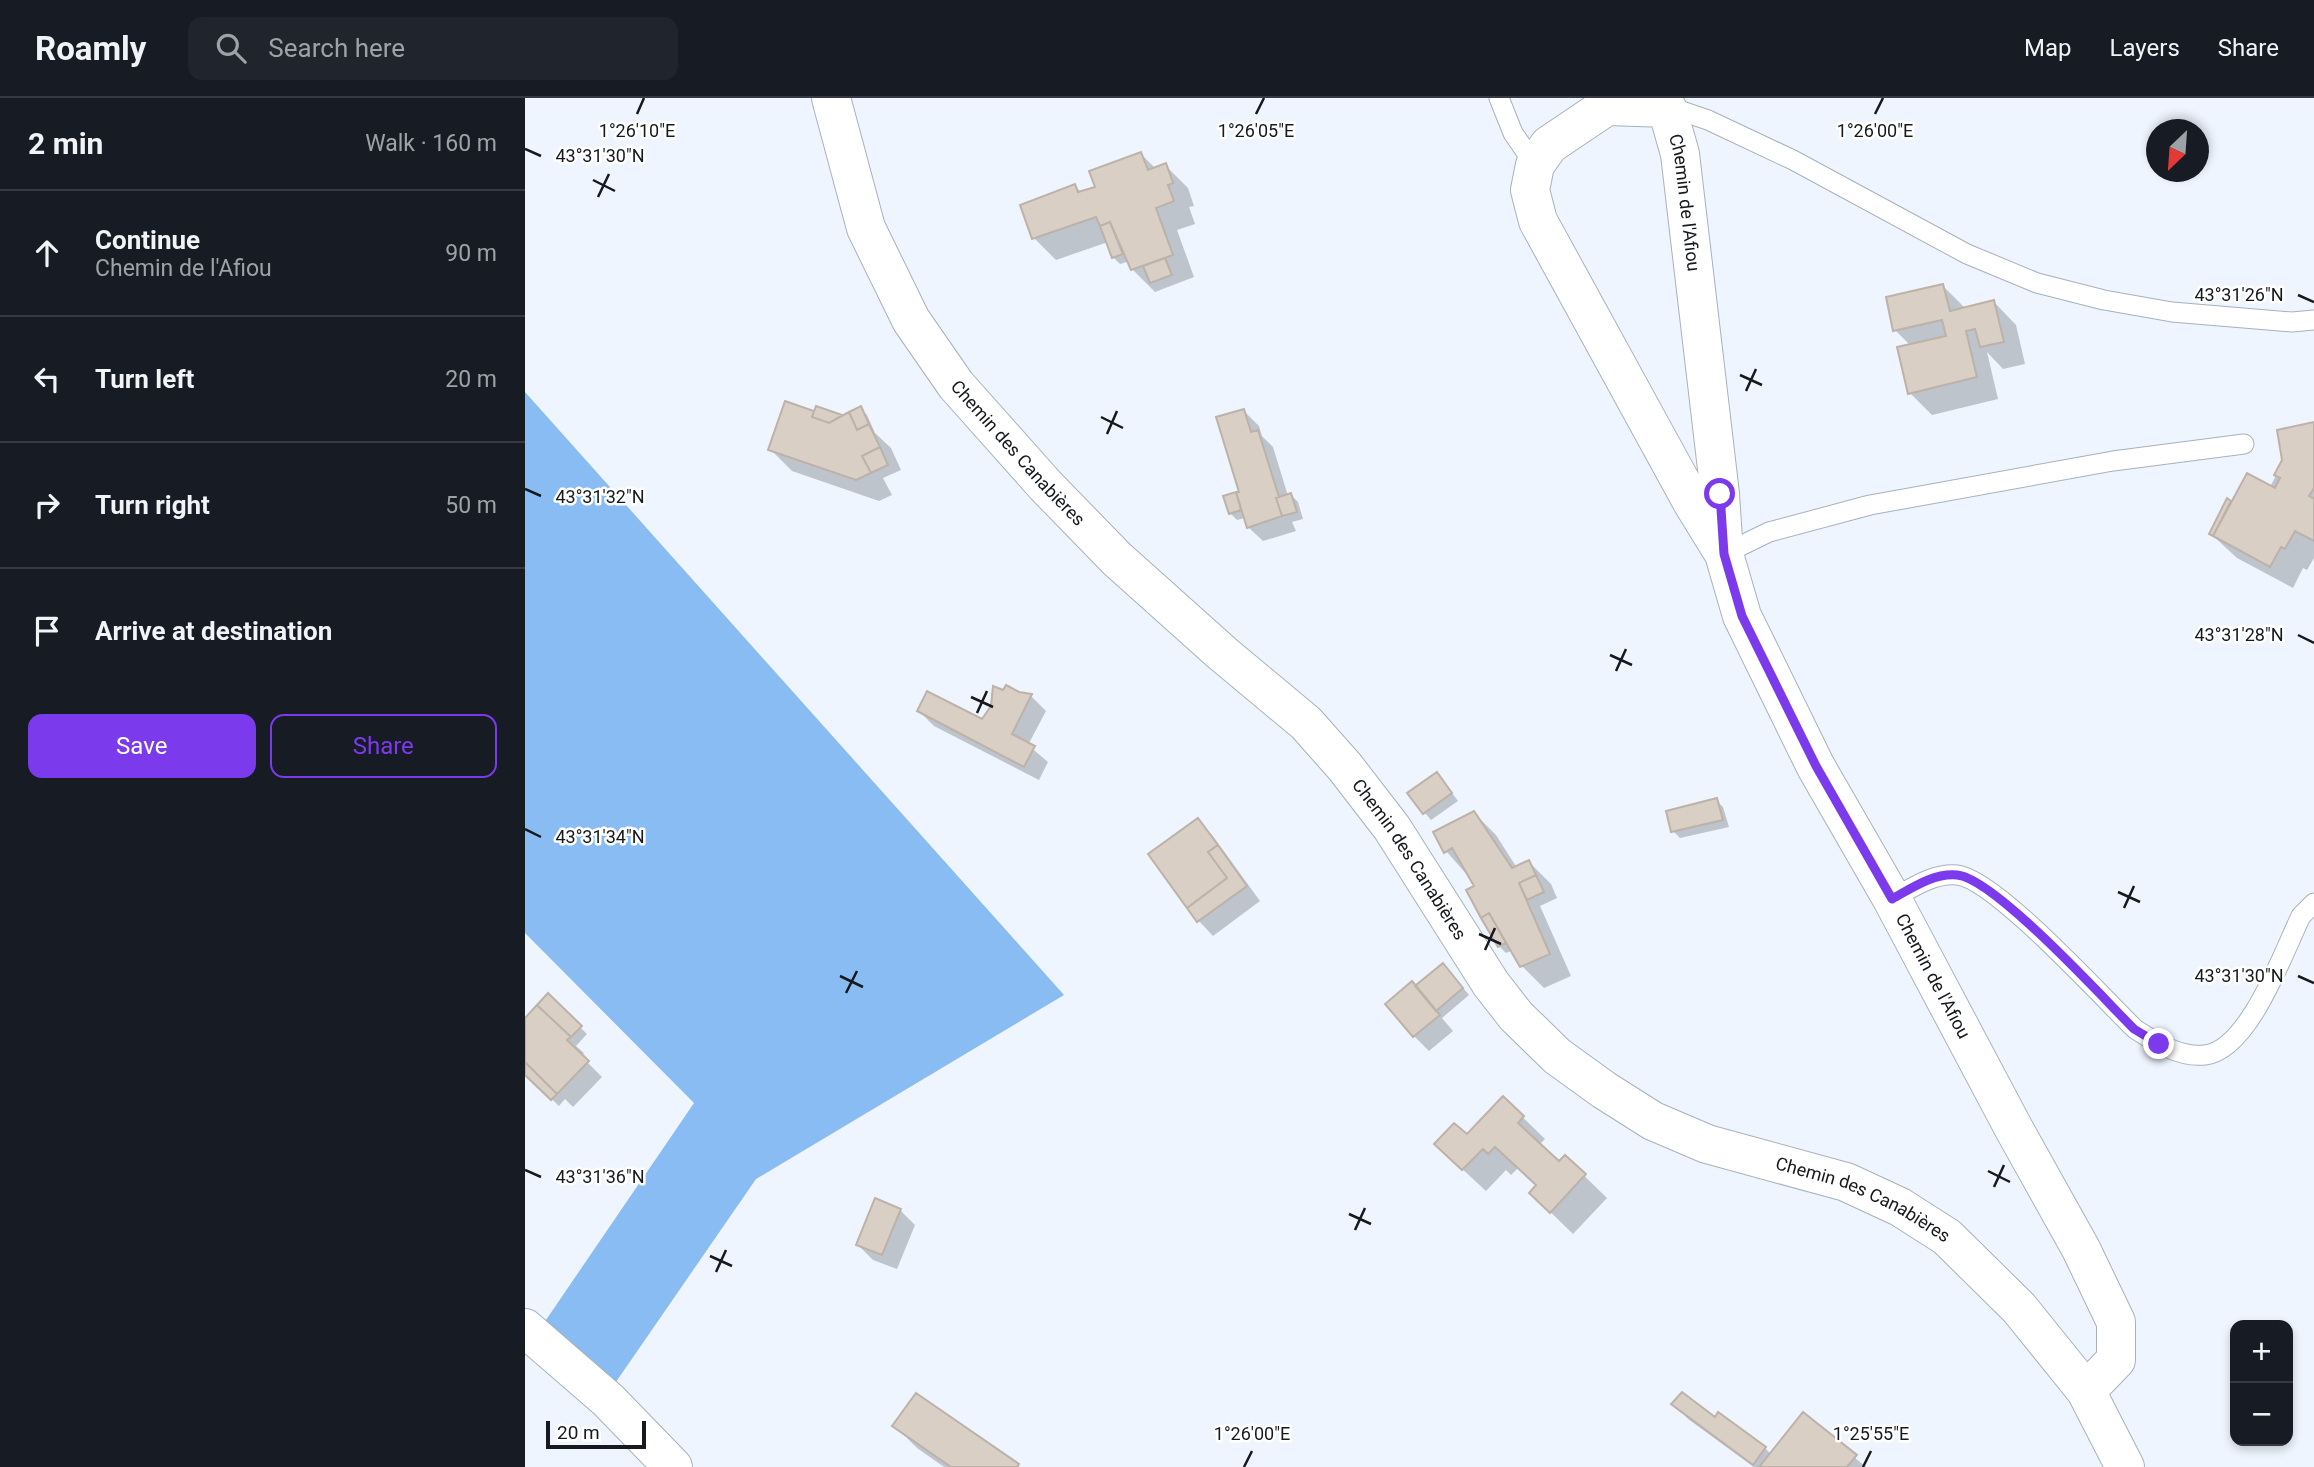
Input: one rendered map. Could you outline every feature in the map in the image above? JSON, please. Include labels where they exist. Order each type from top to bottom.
[{"type":"street","name":"Chemin des Canabières","points":[[831,98],[866,228],[911,320],[956,385],[1045,485],[1117,559],[1222,653],[1306,723],[1345,766],[1392,828],[1491,984],[1516,1016],[1557,1056],[1653,1121],[1707,1144],[1846,1182],[1900,1207],[1947,1237],[2019,1308],[2086,1391],[2125,1467]]},
{"type":"street","name":"Chemin de l'Afiou","points":[[1667,103],[1680,154],[1720,494],[1724,554],[1742,616],[1816,766],[1892,899],[2081,1249],[2116,1322],[2116,1360],[2086,1391]]},
{"type":"street","points":[[1535,165],[1549,145],[1607,106],[1667,103]]},
{"type":"street","name":"Chemin de l'Afiou","points":[[1535,165],[1530,190],[1538,220],[1692,502],[1724,554]]},
{"type":"street","points":[[525,1328],[608,1400],[673,1467]]},
{"type":"lane","points":[[1499,98],[1513,133],[1535,165]]},
{"type":"lane","points":[[1667,103],[1793,160],[1967,254],[2037,283],[2104,300],[2172,312],[2292,322],[2314,320]]},
{"type":"lane","points":[[1724,554],[1769,531],[1870,505],[2113,461],[2244,444]]},
{"type":"lane","points":[[1892,899],[1934,877],[1958,875],[1977,882],[2007,903],[2134,1029],[2171,1049],[2204,1055],[2223,1050],[2251,1020],[2301,916],[2314,903]]},
{"type":"shaded area","points":[[525,392],[1064,995],[756,1179],[609,1392],[533,1339],[694,1103],[525,933]]},
{"type":"building","points":[[1141,152],[1148,170],[1166,163],[1173,183],[1168,185],[1174,201],[1156,208],[1173,255],[1131,270],[1110,222],[1100,226],[1096,217],[1032,239],[1020,205],[1075,184],[1078,192],[1095,187],[1089,171]]},
{"type":"building","points":[[1110,222],[1123,254],[1112,258],[1100,226]]},
{"type":"building","points":[[1165,258],[1172,275],[1150,283],[1143,266]]},
{"type":"building","points":[[1943,284],[1950,311],[1994,300],[2004,342],[1980,347],[1975,329],[1966,331],[1977,377],[1908,394],[1897,347],[1946,336],[1942,320],[1893,331],[1886,297]]},
{"type":"building","points":[[785,401],[814,411],[812,417],[829,423],[849,412],[857,430],[869,424],[880,447],[862,456],[871,473],[856,480],[768,450]]},
{"type":"building","points":[[816,406],[842,415],[829,423],[812,417]]},
{"type":"building","points":[[861,406],[869,424],[857,430],[849,412]]},
{"type":"building","points":[[1244,409],[1251,432],[1258,430],[1279,497],[1276,498],[1282,516],[1247,528],[1216,417]]},
{"type":"building","points":[[2314,422],[2314,488],[2309,496],[2314,499],[2314,541],[2295,531],[2285,549],[2281,547],[2270,567],[2213,536],[2247,473],[2275,488],[2280,478],[2274,475],[2282,460],[2277,430]]},
{"type":"building","points":[[880,447],[888,465],[871,473],[862,456]]},
{"type":"building","points":[[1236,492],[1241,510],[1229,514],[1223,496]]},
{"type":"building","points":[[1291,493],[1297,512],[1282,516],[1276,498]]},
{"type":"building","points":[[2227,498],[2231,501],[2213,536],[2209,534]]},
{"type":"building","points":[[1006,685],[1019,692],[1032,694],[1012,734],[1035,746],[1024,767],[917,711],[927,691],[982,719],[991,706],[993,686],[1003,690]]},
{"type":"building","points":[[1437,772],[1452,793],[1423,814],[1407,793]]},
{"type":"building","points":[[1717,798],[1723,820],[1671,832],[1666,811]]},
{"type":"building","points":[[1474,811],[1512,868],[1529,860],[1536,875],[1519,883],[1550,954],[1520,967],[1489,913],[1481,918],[1466,890],[1474,886],[1452,848],[1444,853],[1433,832]]},
{"type":"building","points":[[1198,818],[1218,845],[1208,852],[1227,878],[1187,908],[1148,854]]},
{"type":"building","points":[[1218,845],[1247,886],[1197,922],[1187,908],[1227,878],[1208,852]]},
{"type":"building","points":[[1536,875],[1544,892],[1527,900],[1519,883]]},
{"type":"building","points":[[1489,913],[1506,943],[1498,947],[1481,918]]},
{"type":"building","points":[[1443,963],[1463,988],[1436,1011],[1415,986]]},
{"type":"building","points":[[1412,981],[1440,1015],[1413,1037],[1385,1004]]},
{"type":"building","points":[[548,993],[582,1026],[571,1037],[537,1005]]},
{"type":"building","points":[[537,1005],[571,1037],[567,1040],[589,1061],[557,1094],[525,1062],[525,1018]]},
{"type":"building","points":[[525,1062],[557,1094],[551,1100],[525,1075]]},
{"type":"building","points":[[1503,1096],[1524,1116],[1518,1123],[1559,1161],[1565,1155],[1586,1174],[1550,1213],[1529,1193],[1536,1185],[1495,1147],[1488,1154],[1483,1149],[1462,1170],[1434,1144],[1454,1123],[1467,1134]]},
{"type":"building","points":[[875,1198],[901,1209],[882,1255],[856,1245]]},
{"type":"building","points":[[1682,1392],[1715,1417],[1718,1412],[1766,1447],[1753,1465],[1671,1404]]},
{"type":"building","points":[[916,1393],[1019,1464],[1017,1467],[951,1467],[892,1426]]},
{"type":"building","points":[[1803,1412],[1857,1455],[1847,1467],[1759,1467]]},
{"type":"route","points":[[1720,494],[1724,554],[1742,616],[1816,766],[1892,899],[1934,877],[1958,875],[1977,882],[2007,903],[2134,1029],[2159,1044]]}]
